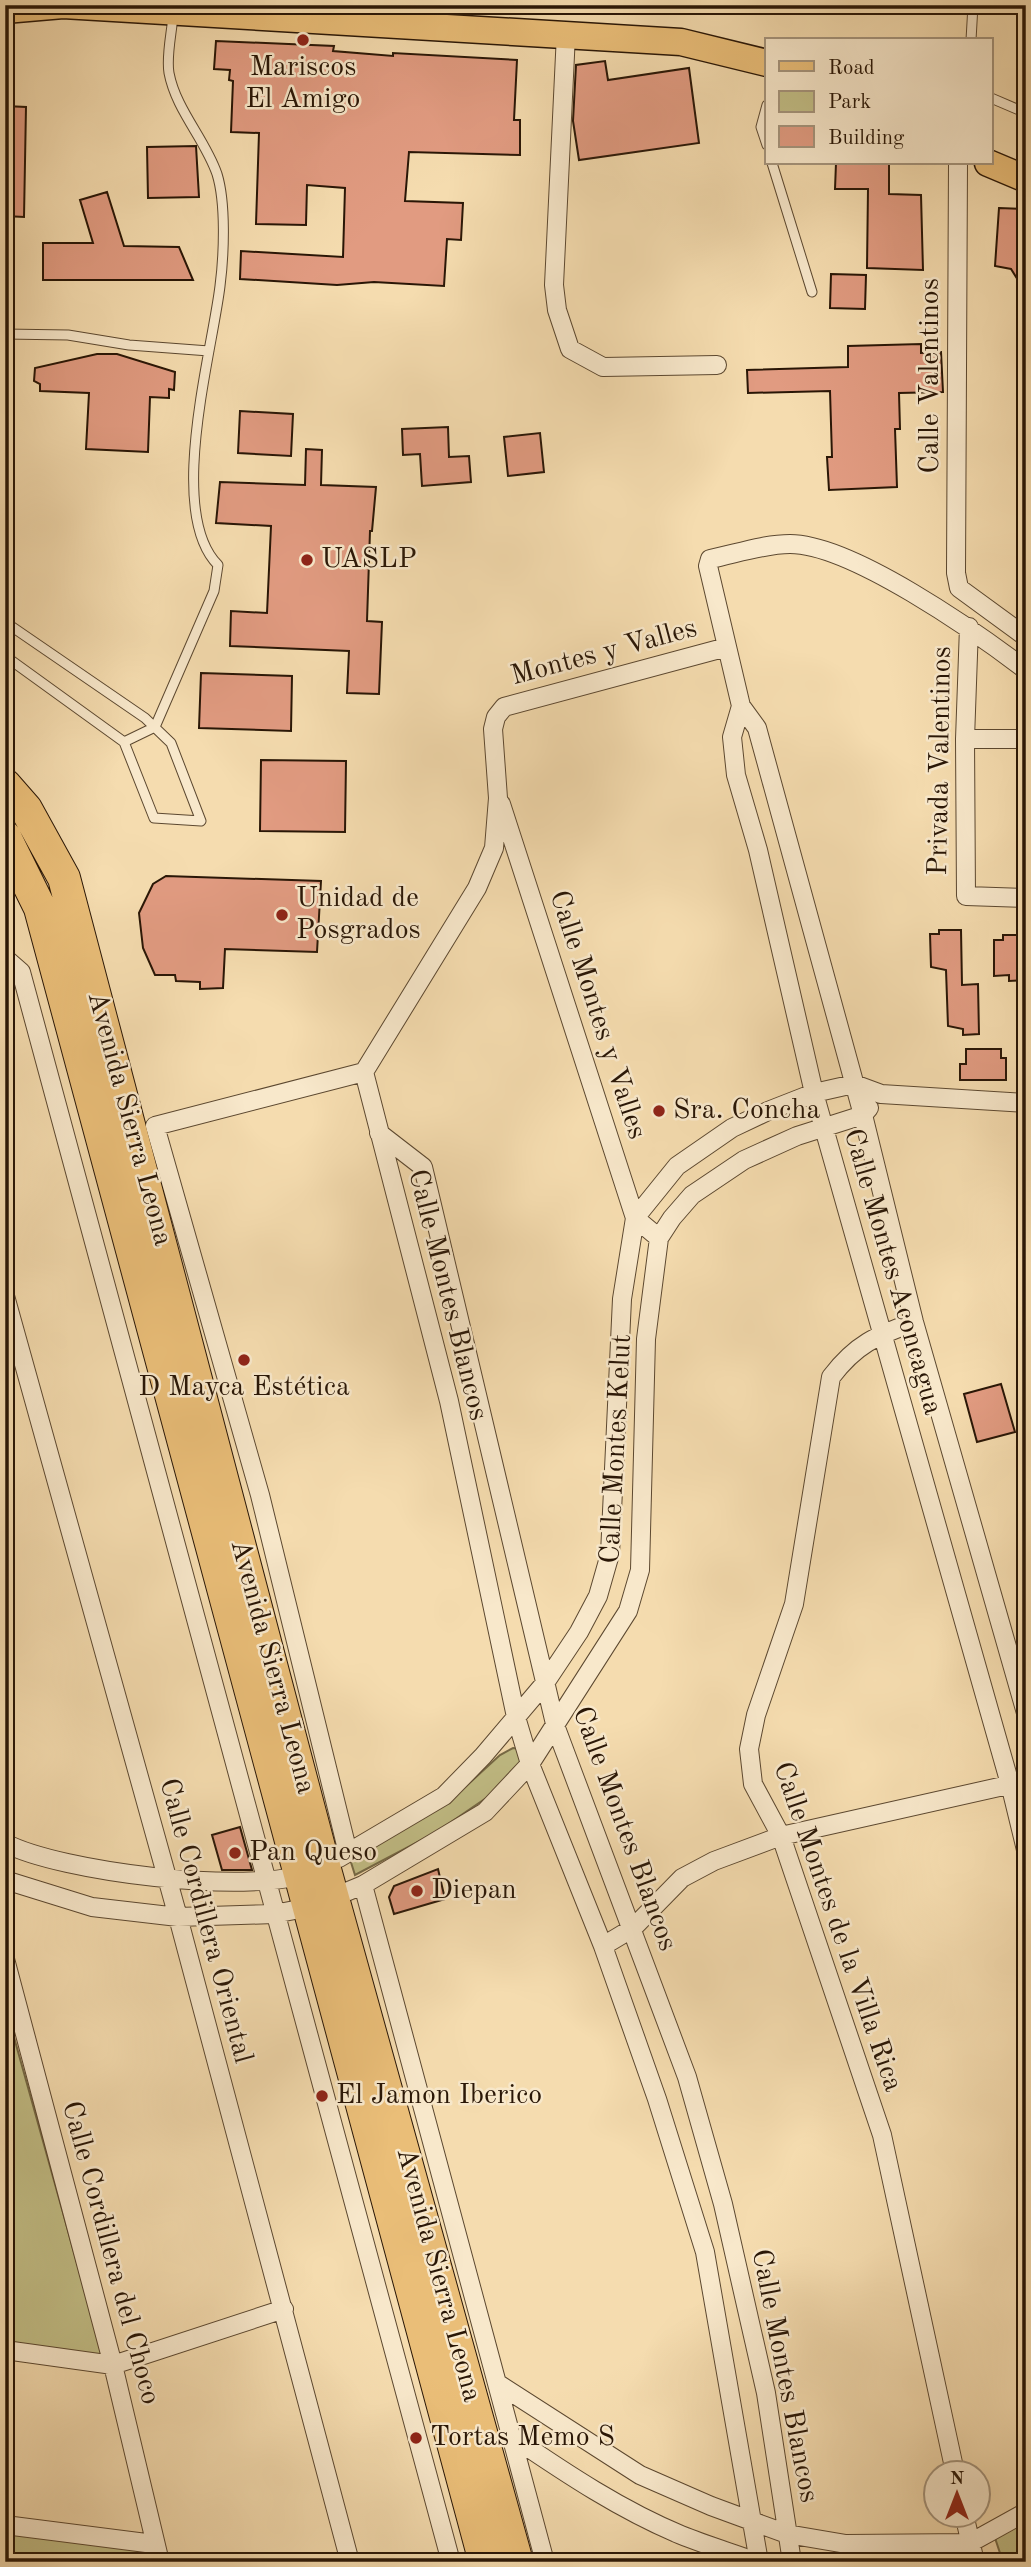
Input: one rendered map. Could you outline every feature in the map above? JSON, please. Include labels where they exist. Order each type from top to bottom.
[{"type":"highway","name":"Avenida Sierra Leona","points":[[5,785],[26,809],[64,878],[247,1625]]},
{"type":"highway","name":"Avenida Sierra Leona","points":[[5,837],[40,908],[247,1625],[325,1865],[322,1902],[485,2562]]},
{"type":"highway","name":"Avenida Sierra Leona","points":[[322,1902],[517,2562]]},
{"type":"main road","points":[[5,10],[63,5],[173,14],[566,34],[681,42],[765,63]]},
{"type":"main road","points":[[990,164],[1026,179]]},
{"type":"street","points":[[566,34],[554,285],[557,310],[570,349],[603,367],[717,365]]},
{"type":"street","name":"Calle Valentinos","points":[[958,164],[956,573],[959,588],[1026,637]]},
{"type":"street","name":"Calle Montes Aconcagua","points":[[969,627],[849,559],[820,548],[790,544],[710,559],[708,566],[741,706],[757,728],[790,844],[863,1115],[914,1322],[1026,1713]]},
{"type":"street","points":[[969,627],[1026,670]]},
{"type":"street","name":"Privada Valentinos","points":[[969,627],[965,739],[966,896],[1026,898]]},
{"type":"street","name":"Montes y Valles","points":[[498,798],[493,729],[496,716],[504,707],[727,647]]},
{"type":"street","name":"Calle Montes Aconcagua","points":[[741,706],[732,737],[736,775],[758,850],[814,1093],[882,1334],[1018,1783],[1026,1850]]},
{"type":"street","points":[[965,739],[1026,739]]},
{"type":"street","points":[[364,1073],[477,888],[494,848],[498,798]]},
{"type":"street","name":"Calle Montes y Valles","points":[[498,798],[635,1218]]},
{"type":"street","points":[[758,850],[790,844]]},
{"type":"street","points":[[5,958],[21,972],[451,2562]]},
{"type":"street","name":"Avenida Sierra Leona","points":[[325,1865],[260,1495],[155,1126],[364,1073]]},
{"type":"street","name":"Calle Montes Blancos","points":[[364,1073],[449,1401],[516,1717],[530,1764],[603,1946],[657,2099],[705,2252],[758,2562]]},
{"type":"street","points":[[854,1084],[881,1094],[1026,1103]]},
{"type":"street","name":"Calle Montes Kelut","points":[[5,1843],[80,1868],[166,1878],[267,1881],[325,1865],[444,1796],[545,1683],[579,1632],[598,1596],[610,1554],[622,1299],[635,1218],[677,1166],[732,1128],[814,1093],[854,1084]]},
{"type":"street","points":[[863,1115],[881,1094]]},
{"type":"street","name":"Calle Montes Kelut","points":[[5,1880],[92,1907],[178,1917],[274,1914],[322,1902],[363,1885],[485,1812],[530,1764],[556,1728],[628,1611],[640,1570],[646,1339],[659,1238],[692,1195],[744,1160],[797,1136],[863,1115]]},
{"type":"street","name":"Calle Montes Blancos","points":[[379,1133],[424,1167],[556,1728],[687,2077],[723,2204],[766,2393],[792,2562]]},
{"type":"street","points":[[635,1218],[659,1238]]},
{"type":"street","name":"Calle Cordillera Oriental","points":[[5,1296],[178,1917],[351,2562]]},
{"type":"street","name":"Calle Montes de la Villa Rica","points":[[914,1322],[882,1334],[850,1353],[831,1377],[794,1604],[756,1715],[749,1749],[753,1784],[781,1836],[882,2135],[952,2458]]},
{"type":"street","points":[[603,1946],[633,1928],[682,1878],[714,1861],[781,1836],[1018,1783]]},
{"type":"street","name":"Avenida Sierra Leona","points":[[363,1885],[500,2385],[545,2562]]},
{"type":"street","name":"Calle Cordillera del Choco","points":[[5,1959],[113,2365],[160,2562]]},
{"type":"street","points":[[5,2350],[113,2365],[284,2309]]},
{"type":"street","points":[[500,2385],[640,2476],[787,2534],[846,2544],[970,2543],[1026,2512]]},
{"type":"street","points":[[514,2438],[582,2483],[634,2513],[681,2535],[758,2562]]},
{"type":"street","points":[[5,2525],[154,2544]]},
{"type":"street","points":[[967,2528],[975,2562]]},
{"type":"lane","points":[[971,38],[973,5]]},
{"type":"lane","points":[[124,742],[155,727],[214,590],[218,565],[207,555],[195,522],[199,403],[220,284],[221,211],[217,175],[169,72],[173,14]]},
{"type":"lane","points":[[992,98],[1026,113]]},
{"type":"lane","points":[[765,112],[761,127],[765,139]]},
{"type":"lane","points":[[772,164],[812,292]]},
{"type":"lane","points":[[5,334],[68,335],[129,345],[209,351]]},
{"type":"lane","points":[[5,622],[155,727],[171,743],[201,821],[154,818],[124,742],[5,656]]},
{"type":"green space","points":[[513,1748],[520,1749],[523,1756],[520,1769],[492,1794],[435,1833],[355,1875],[349,1856],[452,1799],[500,1755]]},
{"type":"green space","points":[[5,2005],[103,2356],[5,2343]]},
{"type":"green space","points":[[1026,2522],[1026,2562],[1003,2562],[995,2538]]},
{"type":"green space","points":[[5,2529],[151,2547],[154,2562],[5,2562]]},
{"type":"building","points":[[216,41],[334,46],[333,51],[393,56],[393,53],[517,60],[514,120],[520,120],[520,155],[409,152],[405,201],[463,203],[461,240],[447,239],[444,286],[374,282],[337,285],[240,279],[241,251],[343,257],[345,188],[307,185],[306,225],[256,224],[259,133],[231,132],[233,81],[229,80],[230,70],[214,69]]},
{"type":"building","points":[[605,61],[608,80],[689,68],[699,143],[579,160],[573,121],[576,65]]},
{"type":"building","points":[[5,106],[26,107],[24,217],[5,216]]},
{"type":"building","points":[[196,146],[199,197],[148,198],[147,147]]},
{"type":"building","points":[[836,164],[889,164],[889,194],[921,195],[923,270],[867,268],[868,189],[835,189]]},
{"type":"building","points":[[107,192],[124,246],[179,247],[193,280],[43,280],[43,243],[93,243],[80,200]]},
{"type":"building","points":[[999,208],[1026,209],[1026,293],[1011,269],[995,266]]},
{"type":"building","points":[[831,274],[866,275],[865,309],[830,308]]},
{"type":"building","points":[[921,344],[921,353],[941,352],[943,392],[899,393],[900,429],[895,429],[897,487],[829,490],[827,457],[832,457],[830,391],[748,393],[747,370],[848,367],[848,346]]},
{"type":"building","points":[[97,354],[117,354],[175,372],[174,390],[169,389],[169,398],[150,397],[148,452],[86,449],[89,393],[40,391],[40,384],[34,381],[35,368]]},
{"type":"building","points":[[240,411],[293,414],[291,456],[238,453]]},
{"type":"building","points":[[448,427],[449,457],[469,456],[471,482],[422,486],[420,454],[403,455],[402,429]]},
{"type":"building","points":[[540,433],[544,472],[508,476],[504,437]]},
{"type":"building","points":[[306,449],[322,450],[321,485],[376,487],[370,531],[367,621],[382,622],[379,694],[347,693],[349,651],[230,646],[231,611],[267,613],[271,526],[216,523],[220,482],[305,485]]},
{"type":"building","points":[[201,673],[292,676],[291,731],[199,728]]},
{"type":"building","points":[[261,760],[346,761],[345,832],[260,831]]},
{"type":"building","points":[[166,876],[321,881],[317,952],[225,949],[223,988],[200,989],[200,982],[176,981],[175,975],[155,975],[143,948],[139,913],[153,884]]},
{"type":"building","points":[[939,930],[961,930],[962,985],[978,984],[979,1034],[963,1035],[963,1029],[948,1026],[946,970],[931,967],[930,934],[939,934]]},
{"type":"building","points":[[1003,935],[1025,935],[1025,980],[1009,981],[1009,975],[994,976],[994,940],[1003,940]]},
{"type":"building","points":[[966,1049],[1001,1049],[1001,1058],[1006,1058],[1006,1080],[960,1080],[960,1064],[966,1064]]},
{"type":"building","points":[[1001,1384],[1015,1432],[977,1442],[964,1394]]},
{"type":"building","name":"Pan Queso","points":[[240,1827],[252,1870],[222,1870],[212,1835]]},
{"type":"building","name":"Diepan","points":[[438,1869],[445,1899],[394,1914],[389,1897],[394,1886]]},
{"type":"place","name":"Mariscos El Amigo","points":[[303,40]]},
{"type":"place","name":"UASLP","points":[[307,560]]},
{"type":"place","name":"Unidad de Posgrados","points":[[282,915]]},
{"type":"place","name":"Sra. Concha","points":[[659,1111]]},
{"type":"place","name":"D Mayca Estética","points":[[244,1360]]},
{"type":"place","name":"Pan Queso","points":[[235,1853]]},
{"type":"place","name":"Diepan","points":[[417,1891]]},
{"type":"place","name":"El Jamon Iberico","points":[[322,2096]]},
{"type":"place","name":"Tortas Memo S","points":[[416,2438]]}]
